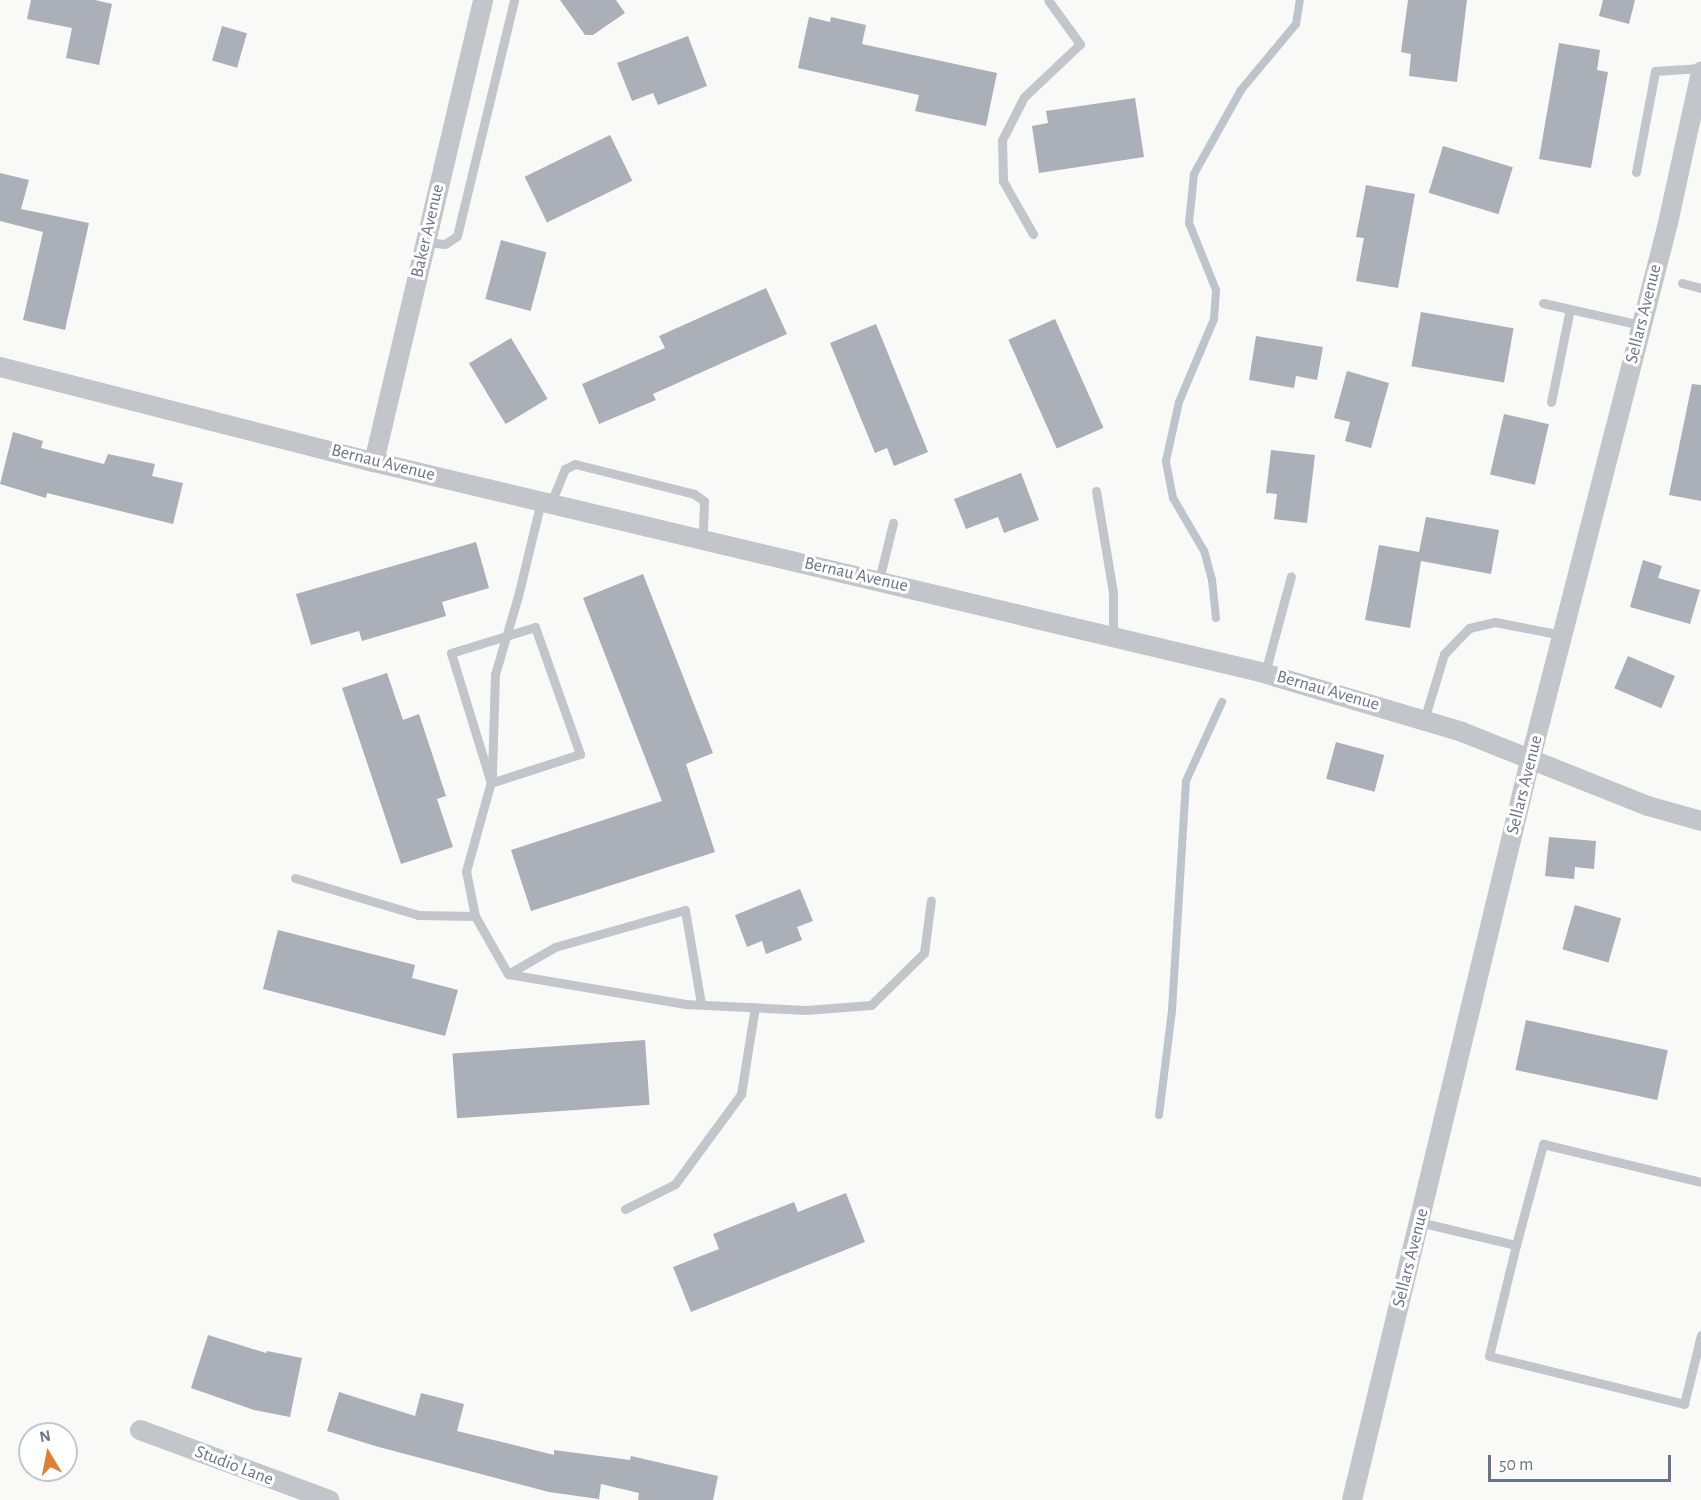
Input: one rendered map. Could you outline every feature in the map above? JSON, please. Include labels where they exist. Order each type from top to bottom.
[{"type":"street","name":"Baker Avenue","points":[[374,462],[483,0]]},
{"type":"street","name":"Sellars Avenue","points":[[1352,1500],[1530,761],[1668,223],[1701,70]]},
{"type":"street","name":"Bernau Avenue","points":[[0,367],[374,462],[1113,635],[1265,673],[1462,732],[1530,761],[1648,806],[1701,821]]},
{"type":"street","name":"Studio Lane","points":[[140,1430],[329,1500]]},
{"type":"lane","points":[[426,242],[445,244],[457,236],[514,0]]},
{"type":"lane","points":[[1033,234],[1003,181],[1002,140],[1023,97],[1080,44],[1048,0]]},
{"type":"lane","points":[[1636,172],[1655,71],[1701,70]]},
{"type":"lane","points":[[1682,283],[1701,288]]},
{"type":"lane","points":[[1543,303],[1641,325]]},
{"type":"lane","points":[[1551,402],[1570,309]]},
{"type":"lane","points":[[508,974],[475,916],[466,871],[491,783],[495,674],[546,502],[565,469],[575,464],[694,494],[704,501],[703,539]]},
{"type":"lane","points":[[1096,491],[1113,593],[1113,635]]},
{"type":"lane","points":[[879,580],[893,523]]},
{"type":"lane","points":[[1265,673],[1291,576]]},
{"type":"lane","points":[[1424,720],[1444,654],[1469,628],[1495,622],[1562,635]]},
{"type":"lane","points":[[535,627],[580,754],[491,783],[451,652],[535,627]]},
{"type":"lane","points":[[295,878],[418,915],[475,916]]},
{"type":"lane","points":[[508,974],[702,1004],[806,1010],[871,1005],[924,953],[931,900]]},
{"type":"lane","points":[[508,974],[555,947],[686,910],[702,1004]]},
{"type":"lane","points":[[625,1209],[675,1184],[741,1094],[755,1007]]},
{"type":"lane","points":[[1701,1182],[1543,1144],[1489,1356],[1684,1404],[1701,1335]]},
{"type":"lane","points":[[1419,1222],[1516,1245]]},
{"type":"building","points":[[31,0],[95,0],[112,4],[99,65],[66,58],[72,28],[27,19]]},
{"type":"building","points":[[560,0],[616,0],[625,13],[593,35],[585,35]]},
{"type":"building","points":[[1408,0],[1467,0],[1457,82],[1409,76],[1411,54],[1401,52]]},
{"type":"building","points":[[1603,0],[1635,0],[1629,24],[1599,16]]},
{"type":"building","points":[[809,17],[830,22],[831,17],[866,25],[862,44],[997,73],[986,126],[915,111],[919,95],[798,68]]},
{"type":"building","points":[[222,26],[247,33],[237,68],[212,61]]},
{"type":"building","points":[[688,36],[707,86],[658,105],[653,93],[632,101],[617,63]]},
{"type":"building","points":[[1559,43],[1600,50],[1597,70],[1608,72],[1591,168],[1539,159]]},
{"type":"building","points":[[1135,98],[1144,157],[1039,173],[1032,126],[1048,123],[1046,111]]},
{"type":"building","points":[[610,135],[632,181],[547,222],[525,177]]},
{"type":"building","points":[[1443,146],[1513,167],[1498,214],[1429,193]]},
{"type":"building","points":[[0,173],[29,180],[21,209],[89,223],[65,330],[23,320],[43,232],[0,221]]},
{"type":"building","points":[[1366,185],[1415,194],[1398,288],[1356,281],[1364,238],[1356,237]]},
{"type":"building","points":[[501,240],[546,252],[531,311],[485,299]]},
{"type":"building","points":[[766,288],[787,334],[653,394],[656,400],[599,424],[582,384],[665,348],[659,336]]},
{"type":"building","points":[[1421,312],[1514,328],[1504,382],[1411,366]]},
{"type":"building","points":[[1055,319],[1103,428],[1057,448],[1008,340]]},
{"type":"building","points":[[876,324],[928,452],[894,466],[887,448],[875,453],[830,343]]},
{"type":"building","points":[[1256,336],[1323,347],[1317,380],[1296,376],[1294,388],[1249,380]]},
{"type":"building","points":[[511,338],[548,399],[506,424],[469,363]]},
{"type":"building","points":[[1347,371],[1389,383],[1371,448],[1345,441],[1350,422],[1334,418]]},
{"type":"building","points":[[1692,384],[1701,385],[1701,501],[1669,495]]},
{"type":"building","points":[[1504,414],[1549,424],[1535,485],[1490,474]]},
{"type":"building","points":[[13,432],[43,441],[41,448],[104,464],[108,454],[155,464],[152,476],[183,483],[173,524],[47,493],[46,498],[0,484]]},
{"type":"building","points":[[1271,450],[1315,455],[1307,523],[1274,519],[1277,494],[1266,493]]},
{"type":"building","points":[[1021,473],[1039,520],[1004,533],[998,517],[966,529],[954,499]]},
{"type":"building","points":[[1426,517],[1499,530],[1491,574],[1421,561],[1410,628],[1365,620],[1379,545],[1419,552]]},
{"type":"building","points":[[476,542],[489,588],[442,602],[446,616],[362,641],[359,631],[311,645],[296,594]]},
{"type":"building","points":[[1643,560],[1662,566],[1658,578],[1700,590],[1690,624],[1630,607]]},
{"type":"building","points":[[643,574],[713,753],[686,764],[715,852],[531,911],[511,850],[662,801],[583,598]]},
{"type":"building","points":[[1628,656],[1675,676],[1661,708],[1614,688]]},
{"type":"building","points":[[387,673],[403,720],[419,714],[446,796],[437,799],[453,847],[401,864],[342,688]]},
{"type":"building","points":[[1336,742],[1384,755],[1374,792],[1326,779]]},
{"type":"building","points":[[1549,837],[1596,841],[1594,869],[1575,867],[1574,879],[1545,876]]},
{"type":"building","points":[[800,889],[813,921],[797,927],[802,940],[766,954],[762,941],[747,947],[735,915]]},
{"type":"building","points":[[1575,905],[1621,918],[1608,962],[1562,949]]},
{"type":"building","points":[[278,930],[415,965],[412,978],[458,990],[445,1036],[263,989]]},
{"type":"building","points":[[1526,1020],[1668,1050],[1657,1100],[1515,1070]]},
{"type":"building","points":[[645,1040],[650,1105],[457,1118],[452,1053]]},
{"type":"building","points":[[846,1193],[865,1242],[691,1312],[673,1267],[719,1249],[713,1234],[794,1202],[798,1212]]},
{"type":"building","points":[[208,1335],[266,1353],[267,1351],[302,1358],[290,1417],[254,1410],[191,1388]]},
{"type":"building","points":[[339,1392],[415,1416],[421,1393],[464,1404],[457,1431],[554,1455],[554,1450],[630,1460],[631,1456],[718,1476],[713,1500],[638,1500],[639,1493],[601,1484],[599,1499],[549,1492],[375,1446],[327,1431]]},
{"type":"waterway","points":[[1216,618],[1212,580],[1204,551],[1173,498],[1166,461],[1179,402],[1214,319],[1216,290],[1189,223],[1194,174],[1241,90],[1296,24],[1300,0]]},
{"type":"waterway","points":[[1159,1115],[1172,1010],[1186,781],[1222,702]]}]
